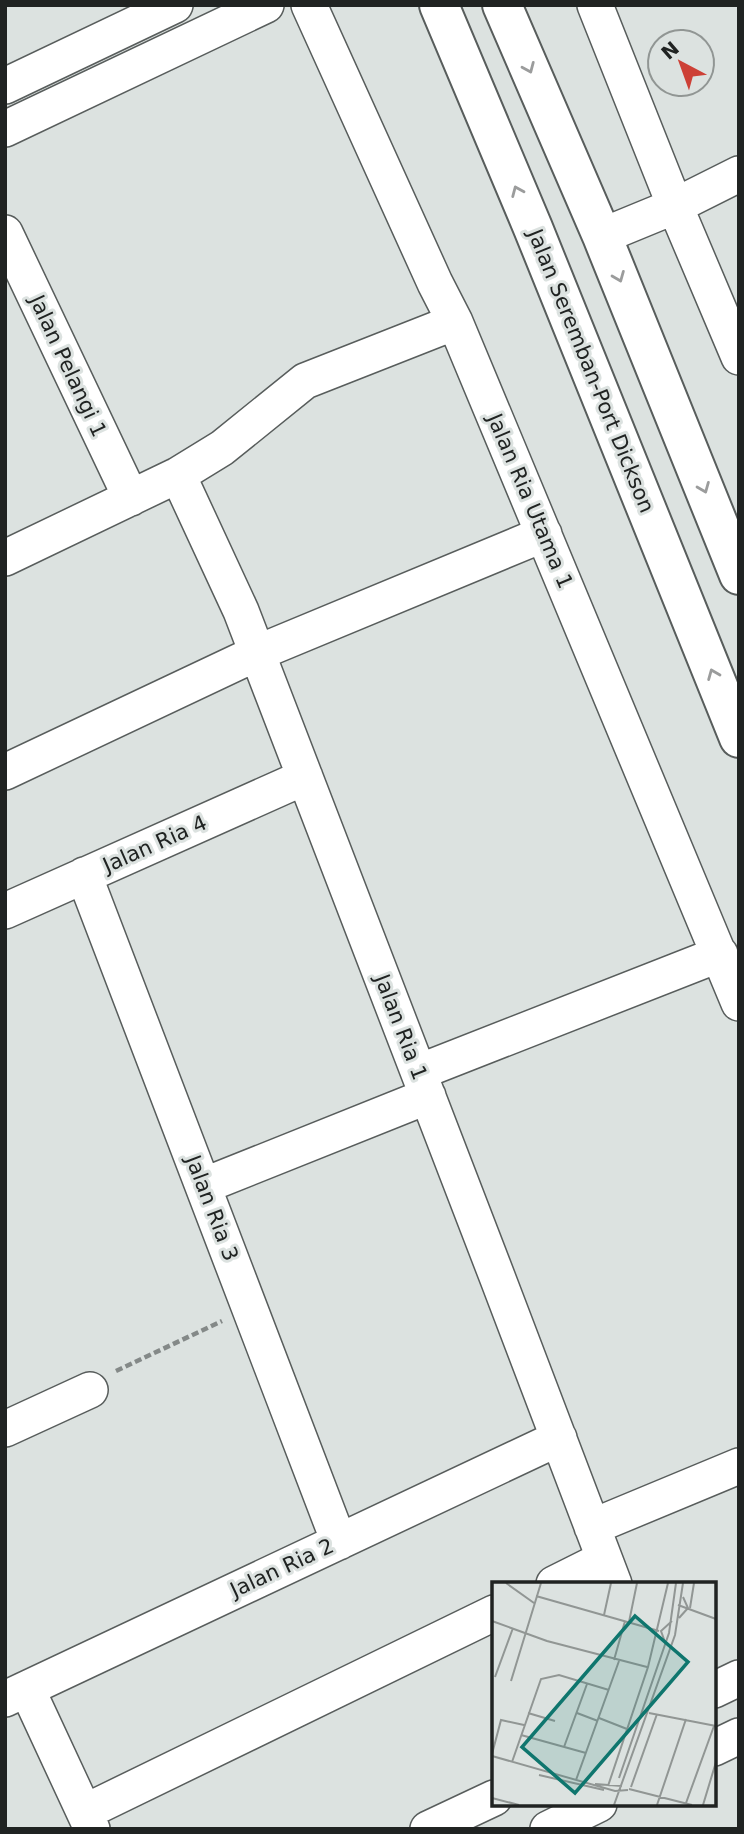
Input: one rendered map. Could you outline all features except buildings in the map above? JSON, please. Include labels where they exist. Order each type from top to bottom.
[{"type":"highway","points":[[502,5],[602,236],[739,575]]},
{"type":"highway","name":"Jalan Seremban-Port Dickson","points":[[436,12],[533,228],[739,738]]},
{"type":"street","points":[[5,86],[176,5]]},
{"type":"street","points":[[5,129],[266,5]]},
{"type":"street","name":"Jalan Ria Utama 1","points":[[309,5],[455,322],[739,1003]]},
{"type":"street","points":[[595,5],[739,357]]},
{"type":"street","points":[[602,236],[675,206],[739,174]]},
{"type":"street","name":"Jalan Pelangi 1","points":[[5,233],[131,498]]},
{"type":"street","points":[[5,558],[178,475],[222,448],[305,381],[455,322]]},
{"type":"street","name":"Jalan Ria 1","points":[[178,475],[241,611],[609,1572]]},
{"type":"street","points":[[5,772],[257,653],[544,534]]},
{"type":"street","name":"Jalan Ria 4","points":[[5,911],[305,776]]},
{"type":"street","name":"Jalan Ria 3","points":[[85,875],[339,1542]]},
{"type":"street","points":[[203,1186],[423,1084],[720,954]]},
{"type":"street","points":[[5,1429],[90,1390]]},
{"type":"street","name":"Jalan Ria 2","points":[[16,1694],[559,1438]]},
{"type":"street","points":[[592,1527],[739,1466]]},
{"type":"street","points":[[563,1582],[609,1572]]},
{"type":"street","points":[[16,1694],[88,1821],[492,1614]]},
{"type":"street","points":[[716,1689],[739,1678]]},
{"type":"street","points":[[716,1747],[739,1736]]},
{"type":"street","points":[[428,1829],[492,1799]]},
{"type":"street","points":[[548,1829],[595,1806]]},
{"type":"path","points":[[90,1390],[122,1367],[250,1308]]}]
